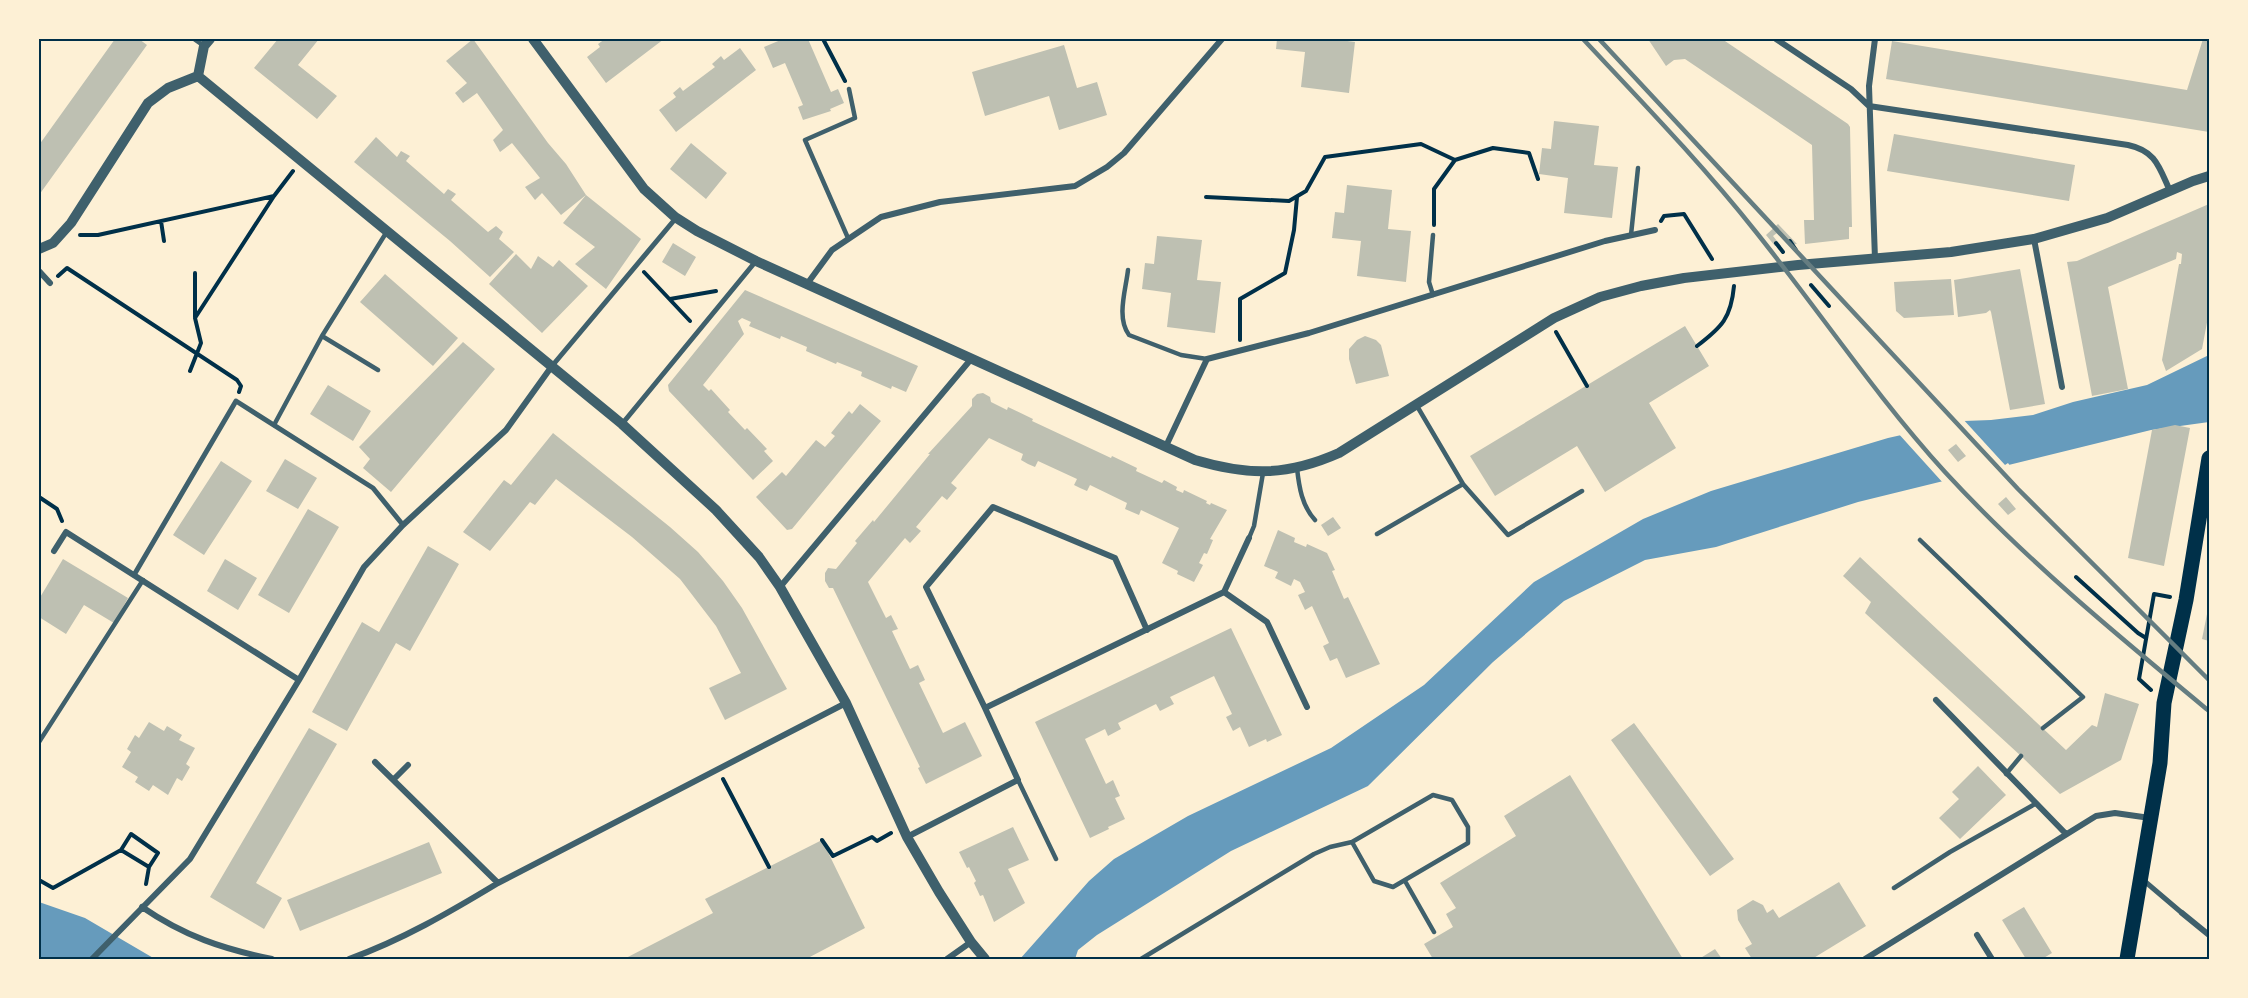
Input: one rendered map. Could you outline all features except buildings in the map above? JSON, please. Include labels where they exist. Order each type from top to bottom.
[{"type":"main road","points":[[2127,959],[2160,763],[2164,703],[2186,600],[2209,458]]},
{"type":"street","points":[[533,39],[644,189],[677,218],[697,231],[756,261],[1195,460],[1223,469],[1263,473],[1297,468],[1323,460],[1353,445],[1550,322],[1582,304],[1629,289],[1672,279],[1735,271],[1951,252],[2034,239],[2107,218],[2209,176]]},
{"type":"street","points":[[807,284],[832,249],[882,217],[901,211],[988,196],[1075,186],[1107,167],[1124,153],[1222,39]]},
{"type":"street","points":[[1776,39],[1851,89],[1869,106],[1901,109],[2137,147],[2150,154],[2170,191]]},
{"type":"street","points":[[1875,39],[1869,86],[1875,259]]},
{"type":"street","points":[[198,76],[207,42]]},
{"type":"street","points":[[198,76],[622,424],[716,510],[759,557],[780,586],[846,703],[905,832],[939,892],[971,942],[985,959]]},
{"type":"street","points":[[39,249],[53,243],[61,236],[148,103],[168,88],[198,76]]},
{"type":"street","points":[[92,959],[190,859],[299,680],[364,567],[403,525],[506,430],[552,366],[677,218]]},
{"type":"street","points":[[1166,446],[1207,359],[1309,333],[1605,241],[1655,230]]},
{"type":"street","points":[[2034,239],[2062,387]]},
{"type":"street","points":[[622,424],[756,261]]},
{"type":"street","points":[[39,271],[50,283]]},
{"type":"street","points":[[780,586],[972,358]]},
{"type":"street","points":[[134,575],[236,401],[373,488],[403,525]]},
{"type":"street","points":[[905,832],[1018,780],[926,587],[993,507],[1115,558],[1147,630]]},
{"type":"street","points":[[54,551],[66,532],[299,680]]},
{"type":"street","points":[[985,708],[1224,592],[1249,538]]},
{"type":"street","points":[[1224,592],[1267,622],[1307,707]]},
{"type":"street","points":[[1936,700],[2066,834]]},
{"type":"street","points":[[349,959],[407,935],[498,883],[846,703]]},
{"type":"street","points":[[375,762],[498,883]]},
{"type":"street","points":[[393,780],[408,765]]},
{"type":"street","points":[[1865,959],[2091,819],[2115,813],[2151,819]]},
{"type":"street","points":[[2140,878],[2209,935]]},
{"type":"street","points":[[142,907],[164,922],[221,948],[272,959]]},
{"type":"street","points":[[1977,935],[1992,959]]},
{"type":"street","points":[[946,959],[971,942]]},
{"type":"lane","points":[[194,39],[207,42]]},
{"type":"lane","points":[[848,238],[805,140],[855,118],[849,89]]},
{"type":"lane","points":[[1631,235],[1638,168]]},
{"type":"lane","points":[[274,425],[322,336],[387,230]]},
{"type":"lane","points":[[1433,295],[1430,282],[1434,235]]},
{"type":"lane","points":[[1128,270],[1122,318],[1124,328],[1129,334],[1181,355],[1207,359]]},
{"type":"lane","points":[[322,336],[378,370]]},
{"type":"lane","points":[[1417,406],[1463,484],[1508,535],[1582,491]]},
{"type":"lane","points":[[1297,468],[1299,486],[1307,512],[1316,520]]},
{"type":"lane","points":[[1249,538],[1254,526],[1263,473]]},
{"type":"lane","points":[[1377,534],[1463,484]]},
{"type":"lane","points":[[1920,540],[2083,697],[2043,728]]},
{"type":"lane","points":[[39,742],[143,580]]},
{"type":"lane","points":[[2006,774],[2021,756]]},
{"type":"lane","points":[[1018,780],[1056,859]]},
{"type":"lane","points":[[1142,959],[1314,855],[1330,847],[1352,842],[1434,795],[1452,800],[1468,827],[1468,843],[1394,887],[1374,880],[1352,842]]},
{"type":"lane","points":[[1894,888],[1950,852],[2035,804]]},
{"type":"lane","points":[[1405,880],[1434,932]]},
{"type":"path","points":[[823,39],[849,89]]},
{"type":"path","points":[[1206,197],[1289,201],[1306,191],[1325,157],[1421,144],[1455,160]]},
{"type":"path","points":[[1434,235],[1434,189],[1455,160],[1493,148],[1529,153],[1538,179]]},
{"type":"path","points":[[195,318],[274,196],[302,160]]},
{"type":"path","points":[[61,236],[98,235],[274,196]]},
{"type":"path","points":[[1240,350],[1240,299],[1285,273],[1294,230],[1297,197]]},
{"type":"path","points":[[1655,230],[1664,216],[1684,214],[1702,243]]},
{"type":"path","points":[[160,221],[164,241]]},
{"type":"path","points":[[637,265],[699,331]]},
{"type":"path","points":[[50,283],[67,268],[237,380],[241,386],[236,401]]},
{"type":"path","points":[[1697,346],[1719,328],[1732,305],[1735,271]]},
{"type":"path","points":[[190,371],[201,343],[195,318],[195,273]]},
{"type":"path","points":[[1811,285],[1829,306]]},
{"type":"path","points":[[669,299],[735,287]]},
{"type":"path","points":[[1550,322],[1587,386]]},
{"type":"path","points":[[39,497],[57,509],[66,532]]},
{"type":"path","points":[[2076,577],[2146,638]]},
{"type":"path","points":[[2164,703],[2139,679],[2154,594],[2186,600]]},
{"type":"path","points":[[718,768],[769,867]]},
{"type":"path","points":[[822,840],[833,856],[872,837],[877,841],[905,832]]},
{"type":"path","points":[[39,880],[53,888],[121,850],[131,834],[158,853],[148,867],[142,907]]},
{"type":"path","points":[[121,850],[148,867]]},
{"type":"water","points":[[2209,355],[2209,422],[2151,430],[1858,502],[1716,547],[1645,560],[1564,601],[1493,662],[1368,786],[1231,851],[1097,935],[1078,950],[1075,959],[1020,959],[1089,881],[1114,859],[1188,816],[1331,748],[1424,685],[1534,582],[1643,519],[1711,491],[1888,438],[1964,421],[2033,415],[2073,402],[2147,385]]},
{"type":"water","points":[[39,902],[85,918],[155,959],[39,959]]},
{"type":"pier","points":[[1962,418],[2005,465],[2008,463],[2011,467],[1944,484],[1897,432]]},
{"type":"railway","points":[[1583,39],[1735,207],[1780,262],[1895,414],[1945,472],[2007,536],[2040,566],[2106,625],[2209,711]]},
{"type":"railway","points":[[1599,39],[2018,489],[2209,680]]}]
